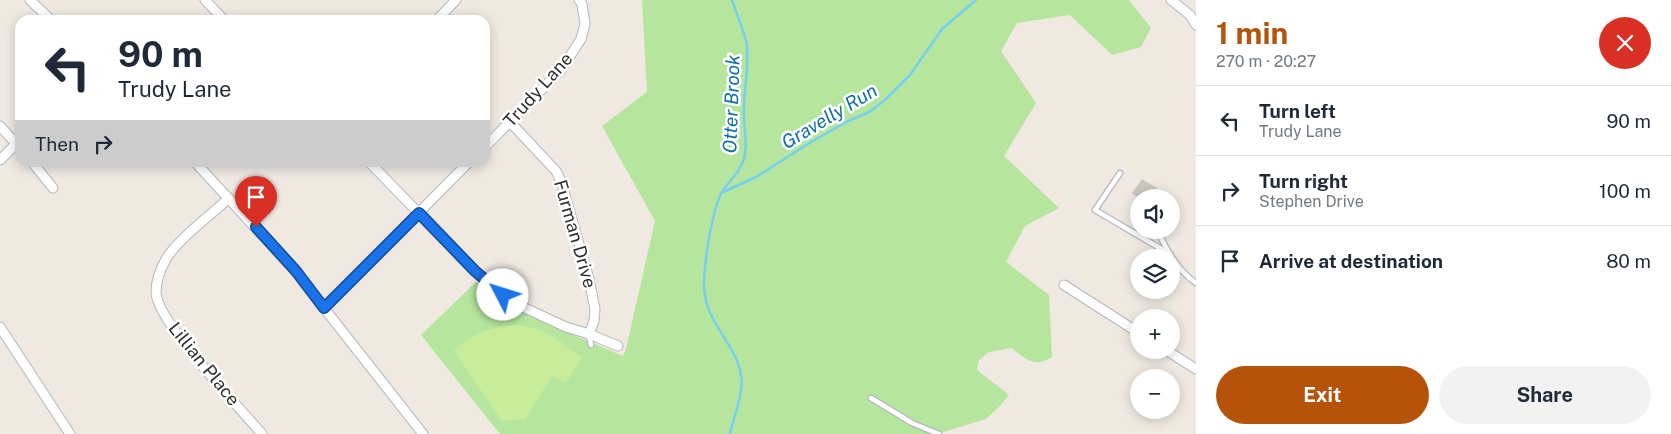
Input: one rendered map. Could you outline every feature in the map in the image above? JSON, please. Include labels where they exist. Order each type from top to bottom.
[{"type":"street","points":[[30,0],[46,15]]},
{"type":"street","points":[[205,0],[219,15]]},
{"type":"street","points":[[442,15],[456,0]]},
{"type":"street","name":"Trudy Lane","points":[[490,142],[561,70],[581,39],[585,24],[582,4],[579,0]]},
{"type":"street","points":[[1171,0],[1190,16],[1196,26]]},
{"type":"street","name":"Furman Drive","points":[[510,122],[556,171],[561,181],[589,279],[595,309],[594,321],[589,334]]},
{"type":"street","points":[[0,126],[15,140]]},
{"type":"street","points":[[0,160],[15,147]]},
{"type":"street","points":[[36,167],[53,188]]},
{"type":"street","points":[[200,167],[296,271],[423,434]]},
{"type":"street","points":[[374,167],[475,271],[512,302],[566,328],[589,334],[618,346]]},
{"type":"street","points":[[324,308],[464,167]]},
{"type":"street","name":"Lillian Place","points":[[229,198],[166,258],[158,280],[156,293],[160,308],[178,336],[262,434]]},
{"type":"street","points":[[1064,285],[1130,327]]},
{"type":"street","points":[[0,327],[70,434]]},
{"type":"street","points":[[1180,359],[1196,369]]},
{"type":"lane","points":[[1120,173],[1095,210],[1161,249]]},
{"type":"lane","points":[[1180,269],[1196,283]]},
{"type":"lane","points":[[589,334],[591,345]]},
{"type":"lane","points":[[871,398],[912,423],[939,434]]},
{"type":"green space","points":[[642,0],[1129,0],[1151,28],[1141,47],[1112,55],[1070,15],[1017,23],[1001,51],[1036,103],[1004,156],[1059,208],[1025,226],[1006,262],[1049,295],[1052,357],[1036,362],[1026,359],[1012,348],[989,352],[979,360],[977,370],[1009,395],[986,419],[940,434],[500,434],[421,335],[476,282],[506,304],[527,315],[623,356],[655,221],[602,126],[647,92]]},
{"type":"green space","points":[[516,325],[533,328],[548,334],[582,357],[566,383],[553,376],[557,368],[525,419],[502,421],[454,351],[474,335],[498,327]]},
{"type":"building","points":[[1142,179],[1158,189],[1135,189]]},
{"type":"waterway","name":"Otter Brook","points":[[730,434],[740,397],[741,375],[733,352],[709,310],[705,298],[704,275],[718,200],[740,168],[745,152],[744,107],[747,47],[732,0]]},
{"type":"waterway","name":"Gravelly Run","points":[[723,192],[756,177],[811,142],[848,121],[869,112],[885,100],[910,75],[942,29],[976,0]]},
{"type":"route","points":[[256,227],[296,271],[324,308],[419,213],[475,271],[503,295]]}]
